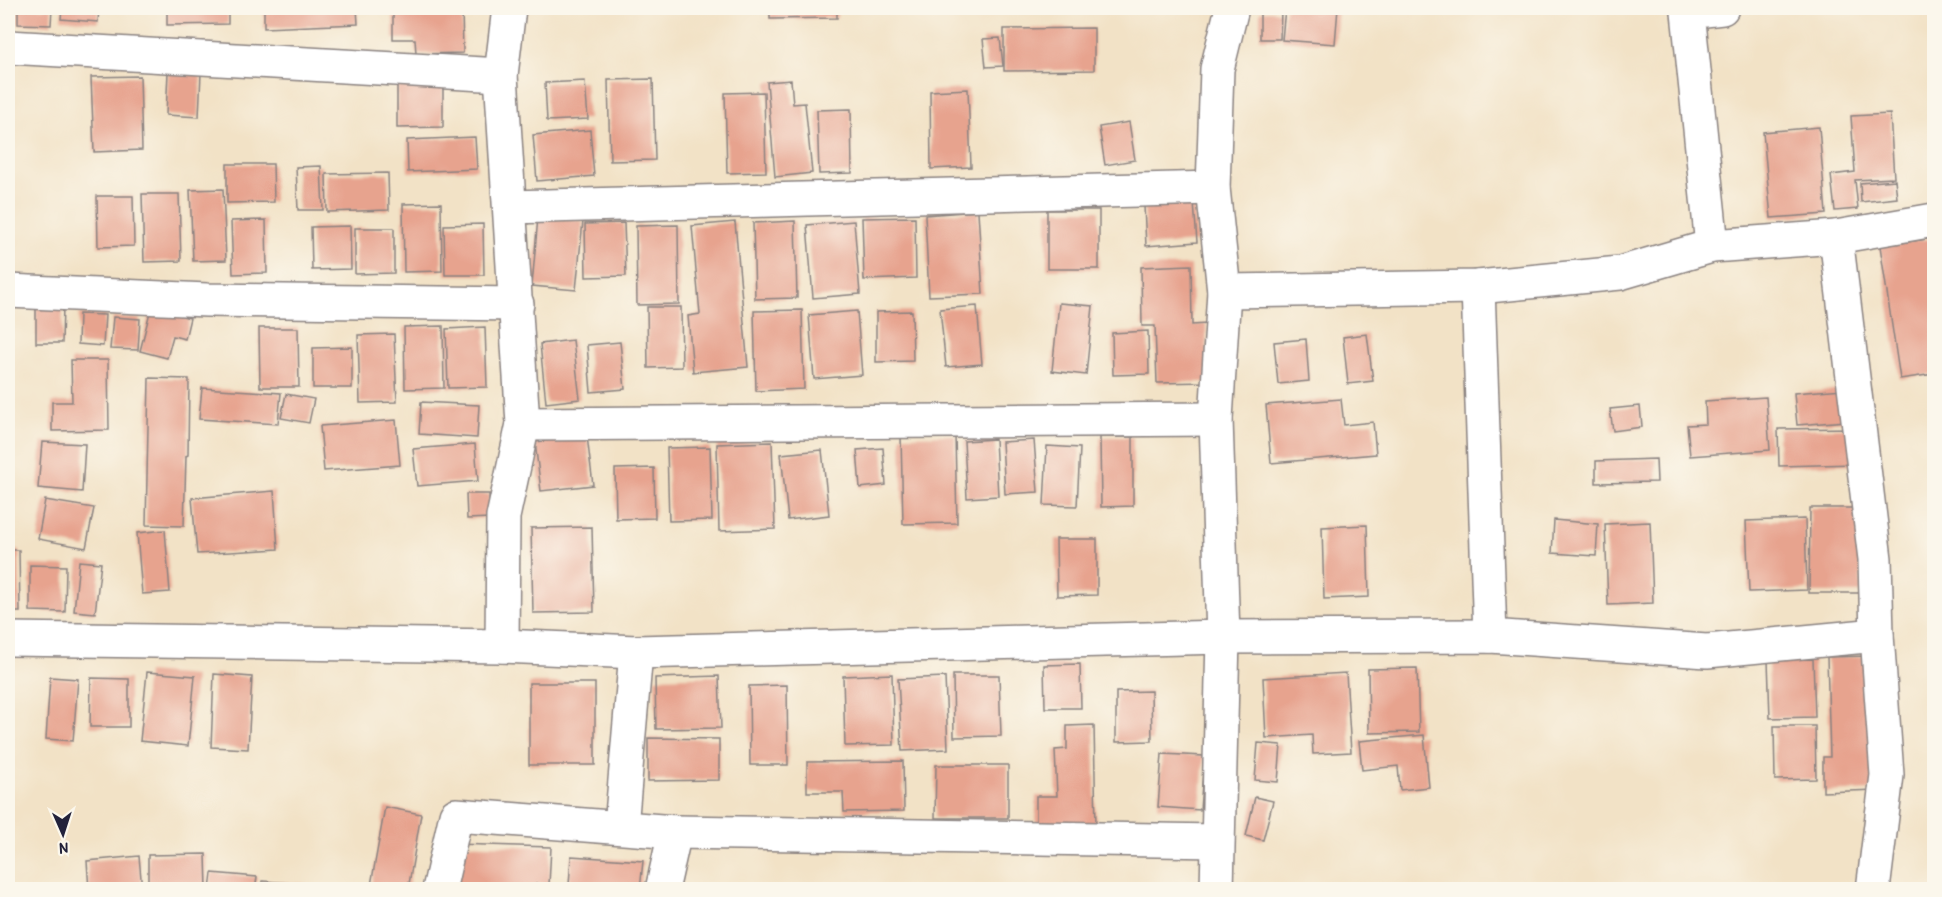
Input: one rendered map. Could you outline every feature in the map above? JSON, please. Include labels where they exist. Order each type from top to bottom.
[{"type":"street","points":[[501,646],[503,517],[523,424],[501,75],[509,8]]},
{"type":"street","points":[[1217,890],[1223,637],[1216,419],[1224,291],[1213,188],[1217,69],[1232,8]]},
{"type":"street","points":[[1712,246],[1688,12],[1722,8]]},
{"type":"street","points":[[8,47],[501,75]]},
{"type":"street","points":[[510,207],[1213,188]]},
{"type":"street","points":[[1224,291],[1478,287],[1620,273],[1712,246],[1836,237],[1935,220]]},
{"type":"street","points":[[1836,237],[1875,559],[1877,635],[1887,775],[1873,890]]},
{"type":"street","points":[[1478,287],[1490,636]]},
{"type":"street","points":[[8,291],[207,300],[517,304]]},
{"type":"street","points":[[523,424],[1216,419]]},
{"type":"street","points":[[8,639],[501,646],[636,652],[1223,637],[1490,636],[1707,651],[1877,635]]},
{"type":"street","points":[[621,827],[636,652]]},
{"type":"street","points":[[439,890],[456,815],[675,832],[1217,841]]},
{"type":"street","points":[[662,890],[675,832]]},
{"type":"building","points":[[18,8],[52,8],[51,25],[18,24]]},
{"type":"building","points":[[62,8],[99,8],[98,22],[61,19]]},
{"type":"building","points":[[167,8],[228,8],[228,24],[167,25]]},
{"type":"building","points":[[264,8],[357,8],[358,24],[264,28]]},
{"type":"building","points":[[390,8],[462,8],[463,53],[416,54],[415,39],[393,39],[393,14],[390,14]]},
{"type":"building","points":[[770,8],[837,8],[837,18],[770,19]]},
{"type":"building","points":[[1285,8],[1338,8],[1335,44],[1282,40]]},
{"type":"building","points":[[1260,11],[1281,11],[1280,39],[1260,39]]},
{"type":"building","points":[[1094,28],[1094,70],[1004,71],[1004,29]]},
{"type":"building","points":[[1000,38],[1003,66],[986,67],[983,39]]},
{"type":"building","points":[[168,72],[201,73],[199,117],[166,115]]},
{"type":"building","points":[[140,76],[142,150],[94,152],[91,77]]},
{"type":"building","points":[[653,79],[655,160],[610,161],[608,80]]},
{"type":"building","points":[[791,80],[793,104],[805,103],[812,173],[775,177],[767,82]]},
{"type":"building","points":[[585,81],[588,119],[547,121],[545,83]]},
{"type":"building","points":[[443,84],[443,127],[397,128],[397,85]]},
{"type":"building","points":[[968,89],[971,167],[931,169],[930,91]]},
{"type":"building","points":[[764,92],[766,172],[727,173],[725,93]]},
{"type":"building","points":[[851,109],[852,173],[819,174],[817,110]]},
{"type":"building","points":[[1890,114],[1894,178],[1855,180],[1858,209],[1835,211],[1831,175],[1855,172],[1851,116]]},
{"type":"building","points":[[1129,122],[1135,160],[1105,165],[1099,127]]},
{"type":"building","points":[[1819,127],[1826,214],[1771,218],[1763,132]]},
{"type":"building","points":[[590,130],[594,176],[537,181],[533,135]]},
{"type":"building","points":[[475,137],[477,169],[408,172],[407,140]]},
{"type":"building","points":[[227,164],[273,164],[274,202],[227,203]]},
{"type":"building","points":[[321,166],[323,210],[298,210],[296,167]]},
{"type":"building","points":[[388,173],[389,210],[327,212],[326,174]]},
{"type":"building","points":[[1895,180],[1897,198],[1861,202],[1860,183]]},
{"type":"building","points":[[223,189],[226,260],[193,261],[190,190]]},
{"type":"building","points":[[142,194],[179,194],[181,261],[144,262]]},
{"type":"building","points":[[97,196],[133,196],[134,246],[98,247]]},
{"type":"building","points":[[441,203],[442,271],[404,272],[403,204]]},
{"type":"building","points":[[1194,203],[1197,242],[1146,246],[1144,206]]},
{"type":"building","points":[[1047,210],[1099,210],[1099,269],[1047,269]]},
{"type":"building","points":[[978,211],[983,294],[929,296],[925,215]]},
{"type":"building","points":[[538,217],[583,221],[576,290],[532,286]]},
{"type":"building","points":[[915,217],[916,278],[864,280],[862,218]]},
{"type":"building","points":[[266,220],[267,273],[233,274],[231,221]]},
{"type":"building","points":[[795,221],[797,298],[755,299],[753,223]]},
{"type":"building","points":[[854,221],[860,294],[813,298],[807,225]]},
{"type":"building","points":[[735,222],[748,367],[693,372],[688,316],[700,314],[692,226]]},
{"type":"building","points":[[624,223],[626,276],[586,277],[585,224]]},
{"type":"building","points":[[483,224],[484,275],[445,275],[444,225]]},
{"type":"building","points":[[678,225],[679,304],[637,305],[636,226]]},
{"type":"building","points":[[350,226],[351,269],[312,270],[311,227]]},
{"type":"building","points":[[355,228],[394,228],[394,273],[355,274]]},
{"type":"building","points":[[1934,238],[1934,374],[1900,379],[1880,246]]},
{"type":"building","points":[[1191,265],[1192,325],[1206,324],[1208,382],[1157,383],[1155,326],[1142,326],[1141,267]]},
{"type":"building","points":[[1059,303],[1093,306],[1086,375],[1052,371]]},
{"type":"building","points":[[36,305],[63,305],[62,343],[36,343]]},
{"type":"building","points":[[977,306],[982,364],[946,367],[940,309]]},
{"type":"building","points":[[647,307],[681,307],[682,367],[648,368]]},
{"type":"building","points":[[151,308],[190,318],[185,339],[173,336],[167,358],[140,351]]},
{"type":"building","points":[[802,310],[804,389],[756,391],[754,311]]},
{"type":"building","points":[[857,311],[862,375],[814,379],[809,315]]},
{"type":"building","points":[[912,311],[913,361],[876,362],[876,312]]},
{"type":"building","points":[[79,314],[105,315],[103,346],[78,344]]},
{"type":"building","points":[[113,317],[140,319],[138,350],[110,349]]},
{"type":"building","points":[[443,326],[444,388],[405,389],[404,327]]},
{"type":"building","points":[[485,327],[487,387],[448,388],[446,329]]},
{"type":"building","points":[[259,328],[298,328],[299,387],[260,387]]},
{"type":"building","points":[[1148,331],[1149,374],[1113,375],[1112,333]]},
{"type":"building","points":[[394,334],[397,402],[360,403],[358,335]]},
{"type":"building","points":[[1367,334],[1373,381],[1348,384],[1343,337]]},
{"type":"building","points":[[1306,339],[1309,381],[1278,384],[1274,342]]},
{"type":"building","points":[[573,340],[580,399],[546,403],[540,344]]},
{"type":"building","points":[[620,342],[625,389],[591,392],[587,345]]},
{"type":"building","points":[[352,347],[352,388],[313,388],[313,348]]},
{"type":"building","points":[[71,360],[108,360],[109,430],[52,431],[52,402],[72,402]]},
{"type":"building","points":[[149,378],[189,379],[184,526],[146,525]]},
{"type":"building","points":[[202,388],[281,393],[278,424],[199,419]]},
{"type":"building","points":[[1843,389],[1846,421],[1797,425],[1794,393]]},
{"type":"building","points":[[286,394],[314,399],[309,423],[281,418]]},
{"type":"building","points":[[1766,397],[1770,450],[1690,456],[1687,425],[1706,424],[1705,401]]},
{"type":"building","points":[[1341,399],[1344,425],[1373,422],[1376,454],[1271,463],[1266,405]]},
{"type":"building","points":[[421,402],[479,405],[477,438],[419,434]]},
{"type":"building","points":[[1640,406],[1642,427],[1613,431],[1610,409]]},
{"type":"building","points":[[396,420],[400,465],[324,471],[320,426]]},
{"type":"building","points":[[1856,428],[1856,464],[1779,466],[1778,429]]},
{"type":"building","points":[[955,435],[957,523],[903,524],[901,436]]},
{"type":"building","points":[[587,436],[593,485],[541,491],[535,442]]},
{"type":"building","points":[[1100,437],[1133,437],[1133,506],[1101,507]]},
{"type":"building","points":[[995,439],[998,496],[967,498],[964,441]]},
{"type":"building","points":[[1034,440],[1038,492],[1005,494],[1002,442]]},
{"type":"building","points":[[42,442],[85,444],[82,492],[38,488]]},
{"type":"building","points":[[772,442],[775,529],[719,531],[717,444]]},
{"type":"building","points":[[475,444],[478,481],[417,486],[413,449]]},
{"type":"building","points":[[1047,446],[1080,448],[1077,506],[1044,505]]},
{"type":"building","points":[[710,447],[712,520],[669,521],[667,448]]},
{"type":"building","points":[[883,448],[886,485],[860,488],[857,450]]},
{"type":"building","points":[[822,450],[829,515],[788,520],[781,454]]},
{"type":"building","points":[[1656,459],[1657,482],[1596,483],[1596,461]]},
{"type":"building","points":[[654,468],[655,518],[616,519],[615,469]]},
{"type":"building","points":[[274,491],[278,549],[197,554],[192,498]]},
{"type":"building","points":[[466,494],[489,494],[490,518],[467,519]]},
{"type":"building","points":[[45,500],[94,508],[86,548],[38,539]]},
{"type":"building","points":[[1810,508],[1861,508],[1861,593],[1809,593]]},
{"type":"building","points":[[1805,519],[1807,590],[1749,592],[1746,521]]},
{"type":"building","points":[[1554,520],[1598,524],[1596,556],[1552,553]]},
{"type":"building","points":[[1650,522],[1653,603],[1608,605],[1605,524]]},
{"type":"building","points":[[1367,525],[1369,597],[1324,599],[1322,527]]},
{"type":"building","points":[[592,527],[594,612],[533,613],[531,528]]},
{"type":"building","points":[[165,530],[170,592],[142,594],[137,533]]},
{"type":"building","points":[[1056,539],[1097,539],[1097,595],[1057,596]]},
{"type":"building","points":[[8,550],[19,550],[20,612],[8,612]]},
{"type":"building","points":[[79,561],[101,563],[95,613],[74,611]]},
{"type":"building","points":[[30,565],[66,566],[65,612],[30,611]]},
{"type":"building","points":[[1872,656],[1876,790],[1823,792],[1823,757],[1830,757],[1827,657]]},
{"type":"building","points":[[1813,659],[1815,717],[1770,718],[1768,660]]},
{"type":"building","points":[[1080,664],[1081,708],[1045,708],[1044,665]]},
{"type":"building","points":[[1417,668],[1419,732],[1369,733],[1368,669]]},
{"type":"building","points":[[147,672],[195,676],[188,746],[140,741]]},
{"type":"building","points":[[1346,673],[1351,752],[1313,754],[1312,735],[1266,738],[1263,678]]},
{"type":"building","points":[[214,674],[252,677],[248,749],[211,747]]},
{"type":"building","points":[[892,674],[894,745],[845,746],[843,676]]},
{"type":"building","points":[[953,675],[999,675],[1001,736],[954,737]]},
{"type":"building","points":[[719,676],[721,728],[656,729],[655,678]]},
{"type":"building","points":[[50,677],[78,679],[73,741],[46,739]]},
{"type":"building","points":[[945,677],[948,749],[902,751],[898,679]]},
{"type":"building","points":[[91,678],[129,679],[129,727],[90,727]]},
{"type":"building","points":[[529,683],[595,683],[595,765],[529,765]]},
{"type":"building","points":[[787,685],[788,765],[750,765],[749,686]]},
{"type":"building","points":[[1151,691],[1152,741],[1116,742],[1116,692]]},
{"type":"building","points":[[1094,725],[1096,828],[1036,830],[1036,796],[1057,796],[1055,750],[1067,749],[1067,726]]},
{"type":"building","points":[[1774,726],[1815,726],[1816,779],[1775,780]]},
{"type":"building","points":[[1424,735],[1429,787],[1400,790],[1398,766],[1362,770],[1359,741]]},
{"type":"building","points":[[648,738],[719,739],[719,780],[648,781]]},
{"type":"building","points":[[1258,743],[1281,745],[1278,782],[1255,780]]},
{"type":"building","points":[[1162,754],[1204,756],[1200,810],[1158,807]]},
{"type":"building","points":[[903,761],[904,811],[844,812],[843,792],[807,792],[807,762]]},
{"type":"building","points":[[936,765],[1008,765],[1008,818],[935,818]]},
{"type":"building","points":[[1255,797],[1273,801],[1263,840],[1246,836]]},
{"type":"building","points":[[385,807],[421,814],[408,890],[371,885]]},
{"type":"building","points":[[456,844],[551,847],[549,885],[536,884],[536,890],[454,890]]},
{"type":"building","points":[[206,854],[207,890],[148,890],[148,855]]},
{"type":"building","points":[[139,856],[142,890],[89,890],[87,861]]},
{"type":"building","points":[[571,856],[643,861],[640,890],[569,885]]},
{"type":"building","points":[[212,873],[257,877],[255,890],[210,890]]},
{"type":"building","points":[[262,881],[306,884],[306,890],[261,890]]},
{"type":"building","points":[[311,887],[354,887],[354,890],[311,890]]}]
